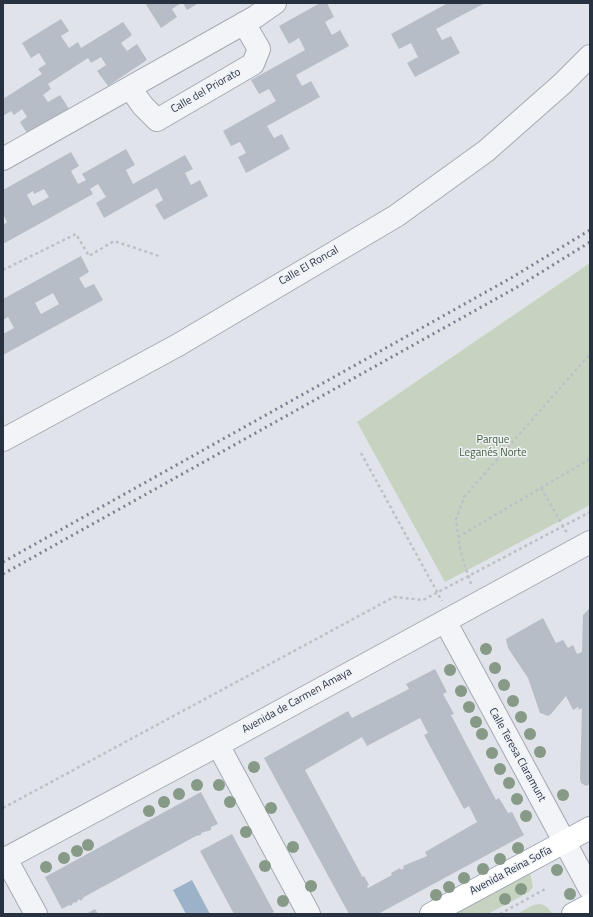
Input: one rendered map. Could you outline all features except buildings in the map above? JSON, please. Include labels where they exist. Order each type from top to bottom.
[{"type":"main road","name":"Avenida Reina Sofía","points":[[431,914],[590,828]]},
{"type":"main road","points":[[573,914],[590,905]]},
{"type":"street","points":[[3,159],[130,88],[248,14],[275,3]]},
{"type":"street","name":"Calle del Priorato","points":[[130,88],[143,106],[157,120],[253,64],[259,49],[248,14]]},
{"type":"street","name":"Calle El Roncal","points":[[3,440],[178,345],[396,216],[486,151],[562,84],[590,56]]},
{"type":"street","name":"Avenida de Carmen Amaya","points":[[4,860],[218,745],[443,611],[477,603],[583,545]]},
{"type":"street","name":"Calle Teresa Claramunt","points":[[443,611],[590,889]]},
{"type":"street","points":[[218,745],[309,914]]},
{"type":"street","points":[[4,860],[36,914]]},
{"type":"path","points":[[3,270],[76,234],[89,256],[114,242],[159,256]]},
{"type":"path","points":[[477,603],[460,550],[458,537],[456,520],[464,497],[590,354]]},
{"type":"path","points":[[361,453],[437,593],[443,611]]},
{"type":"path","points":[[458,537],[590,459]]},
{"type":"path","points":[[541,488],[563,526],[583,545]]},
{"type":"path","points":[[3,808],[394,597],[424,600],[590,512]]},
{"type":"path","points":[[500,914],[546,889]]},
{"type":"green space","name":"Parque Leganés Norte","points":[[590,263],[590,505],[445,582],[357,422]]},
{"type":"green space","points":[[530,873],[533,887],[529,892],[488,914],[453,914]]},
{"type":"green space","points":[[541,904],[547,907],[552,913],[517,914],[533,905]]},
{"type":"water","points":[[192,880],[210,914],[186,914],[173,890]]},
{"type":"railway","points":[[3,562],[511,278],[590,230]]},
{"type":"railway","points":[[3,574],[519,286],[590,242]]}]
